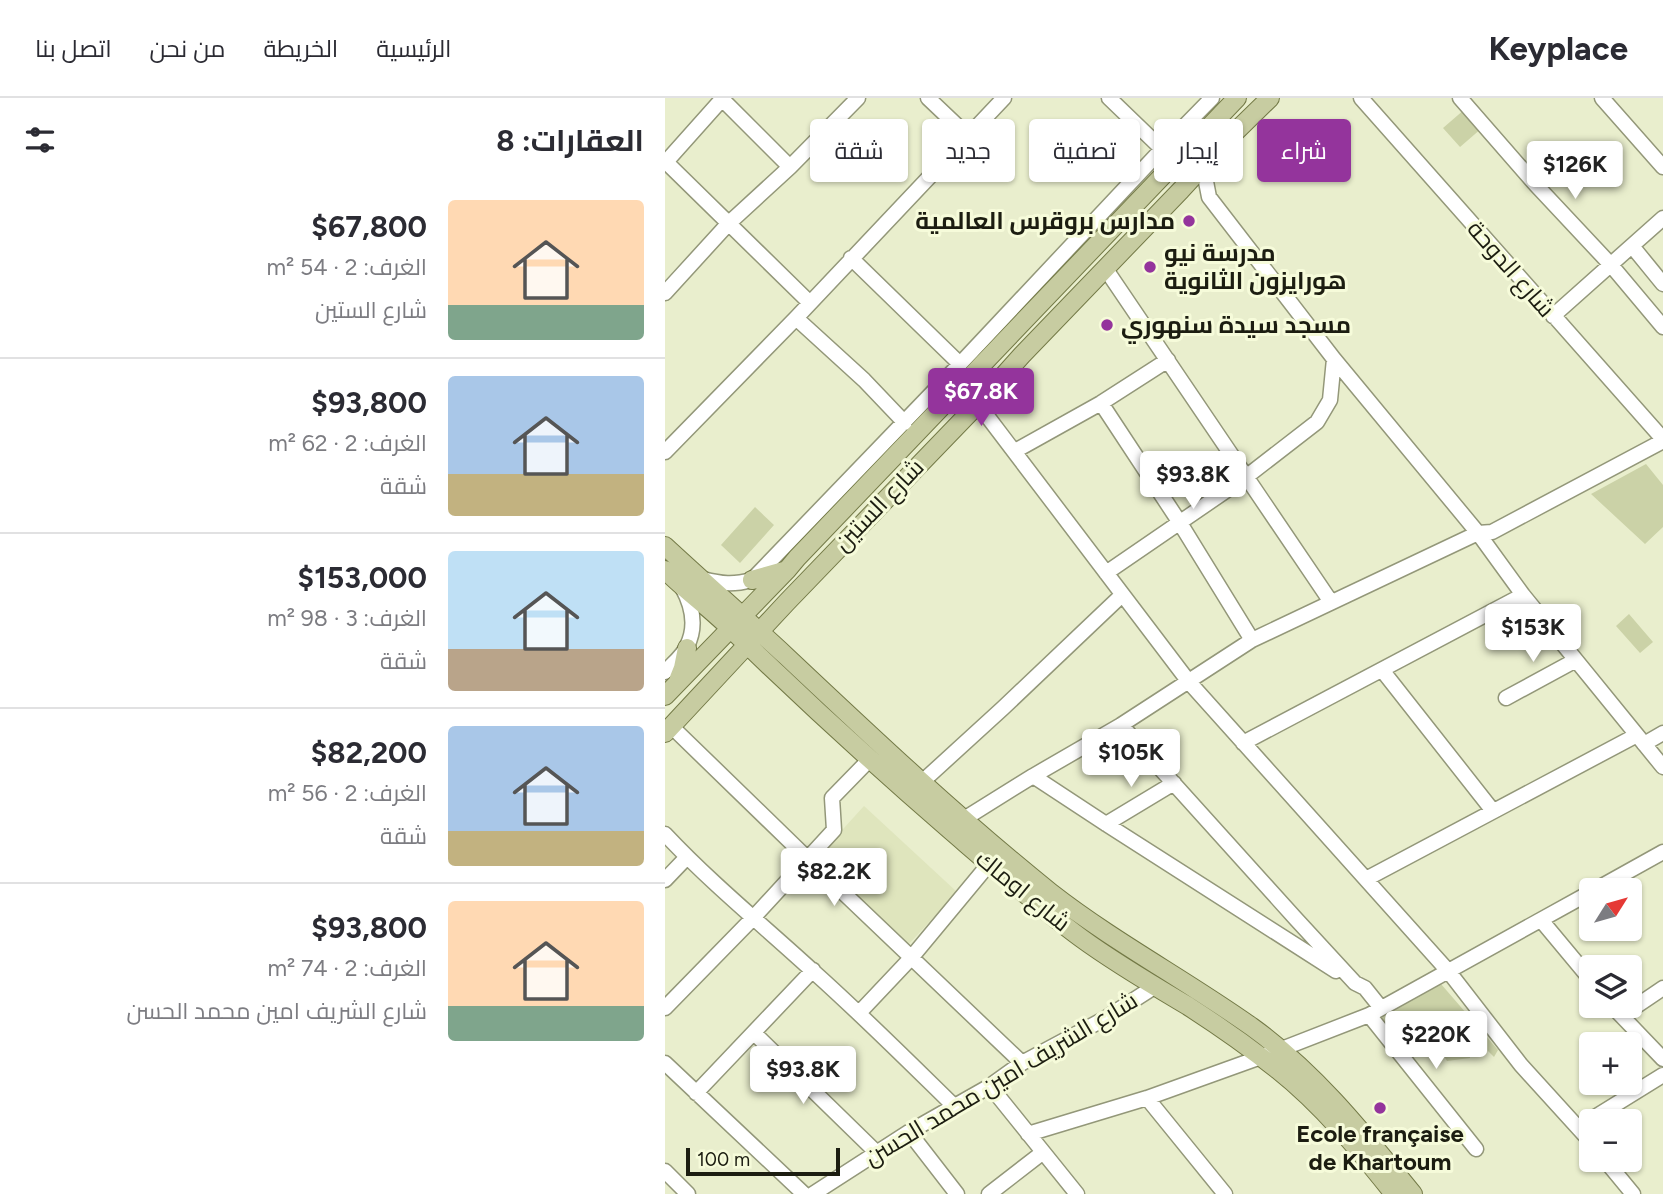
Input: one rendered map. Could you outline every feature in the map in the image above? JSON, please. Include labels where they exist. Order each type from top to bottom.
[{"type":"main road","name":"شارع الستين","points":[[669,684],[737,622],[1237,98]]},
{"type":"main road","name":"شارع الستين","points":[[1243,124],[1270,98]]},
{"type":"main road","name":"شارع الستين","points":[[668,730],[1188,182]]},
{"type":"main road","points":[[846,507],[865,521]]},
{"type":"main road","name":"شارع اوماك","points":[[665,546],[700,578],[737,622],[748,646],[869,760],[989,864],[1081,938],[1221,1028],[1304,1092],[1394,1194]]},
{"type":"main road","name":"شارع اوماك","points":[[665,570],[681,586],[737,622],[760,632],[922,782],[1052,893],[1130,949],[1253,1028],[1308,1072],[1413,1194]]},
{"type":"main road","points":[[752,580],[787,570]]},
{"type":"main road","points":[[669,684],[683,668],[687,648]]},
{"type":"main road","points":[[774,672],[788,657]]},
{"type":"street","points":[[790,167],[722,98],[665,162],[809,302]]},
{"type":"street","points":[[667,287],[858,98]]},
{"type":"street","points":[[928,98],[950,119]]},
{"type":"street","points":[[984,119],[1004,98]]},
{"type":"street","points":[[1109,98],[1154,141]]},
{"type":"street","points":[[1191,119],[1212,98]]},
{"type":"street","name":"شارع الدوحة","points":[[1361,98],[1663,440]]},
{"type":"street","points":[[1460,98],[1611,265],[1663,327]]},
{"type":"street","points":[[1602,98],[1663,167]]},
{"type":"street","points":[[700,578],[721,584],[739,584],[752,580],[905,423],[1154,158]]},
{"type":"street","points":[[665,452],[924,182]]},
{"type":"street","points":[[1206,182],[1209,197],[1334,359],[1478,533],[1523,595],[1663,767]]},
{"type":"street","points":[[1181,190],[1209,197]]},
{"type":"street","points":[[1553,316],[1663,218]]},
{"type":"street","points":[[1632,246],[1663,284]]},
{"type":"street","points":[[851,258],[960,364]]},
{"type":"street","points":[[1105,268],[1331,602]]},
{"type":"street","points":[[796,318],[864,380],[905,423]]},
{"type":"street","points":[[1105,573],[1246,477],[1317,422],[1330,400],[1334,359]]},
{"type":"street","points":[[1015,451],[1168,360]]},
{"type":"street","points":[[1101,402],[1252,640]]},
{"type":"street","points":[[978,404],[1189,682],[1448,972],[1521,1065],[1579,1128]]},
{"type":"street","points":[[964,819],[1189,682],[1252,640],[1478,533],[1492,532],[1663,440]]},
{"type":"street","points":[[681,586],[691,607],[693,622],[687,648]]},
{"type":"street","points":[[922,782],[1122,595]]},
{"type":"street","points":[[1243,743],[1523,595]]},
{"type":"street","points":[[1506,698],[1576,660]]},
{"type":"street","points":[[1382,670],[1493,811]]},
{"type":"street","points":[[1121,724],[1355,983]]},
{"type":"street","points":[[668,730],[1022,1063]]},
{"type":"street","points":[[1366,879],[1493,811],[1640,740],[1663,733]]},
{"type":"street","points":[[665,1008],[834,830],[832,798],[869,760]]},
{"type":"street","points":[[1033,776],[1365,988],[1375,1011],[1476,1149]]},
{"type":"street","points":[[1106,824],[1174,783]]},
{"type":"street","points":[[665,834],[859,1013],[955,1107]]},
{"type":"street","points":[[1616,878],[1663,852]]},
{"type":"street","points":[[665,880],[687,857]]},
{"type":"street","points":[[859,1013],[911,958],[989,864]]},
{"type":"street","points":[[1028,1134],[1147,1098],[1261,1057],[1375,1011],[1579,898]]},
{"type":"street","points":[[1541,920],[1579,966]]},
{"type":"street","points":[[696,1093],[813,970]]},
{"type":"street","name":"شارع الشريف امين محمد الحسن","points":[[813,1194],[833,1189],[877,1153],[909,1132],[990,1086],[1022,1063],[1106,1018],[1154,987]]},
{"type":"street","points":[[1642,1002],[1663,988]]},
{"type":"street","points":[[1624,1018],[1663,1059]]},
{"type":"street","points":[[754,1033],[877,1153]]},
{"type":"street","points":[[665,1063],[804,1194]]},
{"type":"street","points":[[1609,1109],[1663,1074]]},
{"type":"street","points":[[990,1086],[1077,1194]]},
{"type":"street","points":[[1147,1098],[1225,1194]]},
{"type":"street","points":[[909,1132],[957,1194]]},
{"type":"street","points":[[989,1194],[1042,1153]]},
{"type":"street","points":[[665,1171],[688,1194]]},
{"type":"street","points":[[1612,1172],[1625,1192]]},
{"type":"shaded area","points":[[1465,109],[1482,128],[1460,147],[1443,128]]},
{"type":"shaded area","points":[[1646,464],[1663,485],[1663,527],[1645,544],[1591,494]]},
{"type":"shaded area","points":[[755,507],[774,525],[740,563],[721,545]]},
{"type":"shaded area","points":[[1629,614],[1653,642],[1640,653],[1616,626]]},
{"type":"shaded area","points":[[864,806],[957,892],[907,946],[814,861]]},
{"type":"shaded area","points":[[1441,984],[1498,1050],[1494,1057],[1478,1041],[1469,1039],[1470,1058],[1447,1061],[1438,1048],[1427,1040],[1413,1038],[1398,1043],[1376,1016]]},
{"type":"place","name":"مدارس بروقرس العالمية","points":[[1189,221]]},
{"type":"place","name":"مدرسة نيو هورايزون الثانوية","points":[[1150,267]]},
{"type":"place","name":"مسجد سيدة سنهوري","points":[[1107,325]]},
{"type":"place","name":"Ecole française de Khartoum","points":[[1380,1108]]}]
